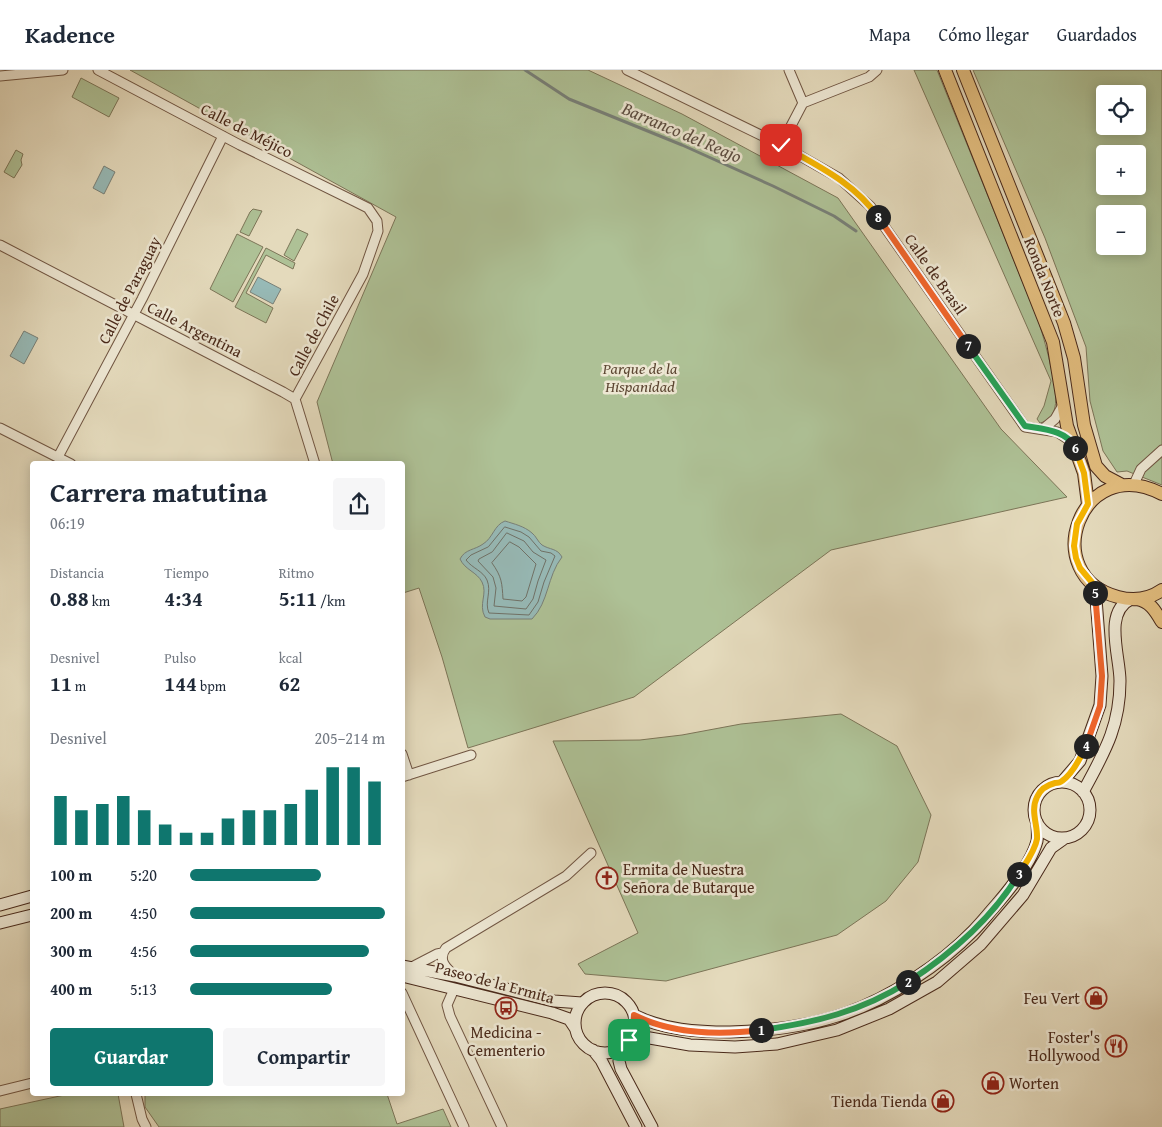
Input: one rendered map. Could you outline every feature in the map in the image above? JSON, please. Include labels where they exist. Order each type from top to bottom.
[{"type":"main road","name":"Ronda Norte","points":[[944,70],[1053,342],[1066,426],[1084,473],[1088,504]]},
{"type":"main road","name":"Ronda Norte","points":[[963,70],[1064,323],[1074,358],[1084,424],[1096,466],[1105,476],[1128,484],[1150,487],[1162,494]]},
{"type":"main road","points":[[1128,484],[1100,493],[1088,504],[1077,524],[1074,546],[1076,558],[1080,568],[1095,586],[1112,596],[1144,600],[1154,609],[1162,622]]},
{"type":"main road","points":[[1062,782],[1080,761],[1100,706],[1102,676],[1095,586]]},
{"type":"main road","points":[[1083,792],[1109,743],[1118,710],[1120,679],[1115,634],[1118,610],[1123,603],[1148,597],[1162,590]]},
{"type":"main road","points":[[634,1015],[659,1025],[682,1030],[708,1032],[751,1031],[795,1026],[846,1013],[892,992],[932,967],[973,932],[1011,887],[1037,841],[1037,822],[1034,804],[1044,788],[1062,782],[1070,783],[1083,792],[1089,805],[1087,820],[1079,832],[1065,838],[1051,848],[1023,895],[981,944],[937,982],[888,1009],[838,1030],[777,1044],[735,1047],[690,1045],[644,1037],[627,1043],[609,1052],[593,1050],[584,1045],[579,1037],[575,1028],[576,1015],[582,1003],[594,995],[609,993],[625,1000],[634,1015],[633,1032],[627,1043],[619,1061],[621,1069],[652,1127]]},
{"type":"main road","points":[[1037,822],[1049,834],[1065,838]]},
{"type":"main road","points":[[0,905],[30,897]]},
{"type":"main road","points":[[0,923],[30,916]]},
{"type":"main road","name":"Paseo de la Ermita","points":[[407,972],[427,971],[455,976],[554,1001],[582,1003]]},
{"type":"main road","name":"Paseo de la Ermita","points":[[407,972],[454,989],[552,1013],[569,1019],[575,1028]]},
{"type":"main road","points":[[593,1050],[601,1060],[636,1127]]},
{"type":"street","points":[[0,76],[64,70]]},
{"type":"street","name":"Calle de Méjico","points":[[98,70],[223,136],[368,208],[377,222]]},
{"type":"street","name":"Calle de Brasil","points":[[627,70],[640,73],[781,145],[839,178],[870,206],[1025,426],[1057,432],[1073,443]]},
{"type":"street","points":[[789,70],[803,103]]},
{"type":"street","points":[[781,145],[803,103],[870,77],[877,70]]},
{"type":"street","name":"Calle de Paraguay","points":[[58,457],[223,136]]},
{"type":"street","name":"Calle de Chile","points":[[314,461],[296,400],[363,274],[378,231],[377,222]]},
{"type":"street","name":"Calle Argentina","points":[[0,245],[275,387],[296,400]]},
{"type":"street","points":[[1042,429],[1055,419],[1063,405]]},
{"type":"street","points":[[0,428],[65,461]]},
{"type":"street","points":[[1128,484],[1162,450]]},
{"type":"street","points":[[406,776],[471,755]]},
{"type":"street","name":"Paseo de la Ermita","points":[[407,972],[437,954],[442,953],[449,945],[566,876],[592,853]]},
{"type":"street","name":"Paseo de la Ermita","points":[[442,953],[443,964],[455,976]]},
{"type":"street","points":[[405,994],[408,988],[407,972]]},
{"type":"street","points":[[454,989],[447,1005],[450,1016],[502,1127]]},
{"type":"street","points":[[405,998],[464,1127]]},
{"type":"street","points":[[0,1091],[30,1084]]},
{"type":"street","points":[[136,1096],[146,1127]]},
{"type":"green space","name":"Parque de la Hispanidad","points":[[130,70],[588,70],[682,114],[838,198],[1001,429],[1067,497],[831,550],[634,697],[468,748],[442,657],[419,588],[405,592],[405,461],[332,461],[317,402],[396,217]]},
{"type":"green space","points":[[914,70],[937,70],[1038,320],[1050,364],[1056,399],[1053,413],[1050,418],[1043,422],[1040,423],[1037,419],[1044,406],[1051,381]]},
{"type":"green space","points":[[973,70],[1162,70],[1162,485],[1127,471],[1117,472],[1103,451],[1090,401],[1086,347],[1045,238]]},
{"type":"green space","points":[[81,78],[119,98],[109,117],[72,97]]},
{"type":"green space","points":[[16,150],[23,154],[22,165],[14,178],[4,172]]},
{"type":"green space","points":[[253,209],[262,211],[249,236],[240,232]]},
{"type":"green space","points":[[297,229],[308,234],[294,261],[284,255]]},
{"type":"green space","points":[[237,234],[263,247],[233,302],[210,289]]},
{"type":"green space","points":[[266,248],[295,263],[293,269],[266,255],[246,293],[273,308],[266,323],[235,307]]},
{"type":"green space","points":[[841,714],[897,746],[931,815],[918,862],[886,901],[837,935],[666,981],[585,974],[578,964],[638,933],[553,741],[640,740],[682,735],[741,724]]},
{"type":"green space","points":[[60,1096],[118,1096],[124,1127],[0,1127],[0,1109]]},
{"type":"green space","points":[[145,1096],[388,1096],[397,1124],[443,1109],[451,1127],[159,1127],[145,1107]]},
{"type":"water","points":[[104,166],[115,172],[104,194],[93,188]]},
{"type":"water","points":[[258,277],[281,289],[273,304],[250,292]]},
{"type":"water","points":[[24,331],[38,338],[24,364],[10,356]]},
{"type":"water","points":[[505,521],[529,531],[542,545],[556,551],[562,557],[553,572],[542,605],[532,619],[490,619],[485,617],[482,608],[484,586],[460,559],[465,553],[486,541],[498,525]]},
{"type":"waterway","name":"Barranco del Reajo","points":[[525,70],[569,99],[682,145],[773,186],[834,216],[856,231]]},
{"type":"place","name":"Ermita de Nuestra Señora de Butarque","points":[[607,878]]},
{"type":"place","name":"Feu Vert","points":[[1096,998]]},
{"type":"place","name":"Medicina - Cementerio","points":[[506,1008]]},
{"type":"place","name":"Foster's Hollywood","points":[[1116,1046]]},
{"type":"place","name":"Worten","points":[[993,1083]]},
{"type":"place","name":"Tienda Tienda","points":[[943,1101]]},
{"type":"route","points":[[629,1040],[635,1024],[634,1015],[659,1025],[682,1030],[708,1032],[751,1031],[795,1026],[846,1013],[892,992],[932,967],[973,932],[1011,887],[1037,841],[1037,822],[1034,804],[1038,795],[1044,788],[1062,782],[1080,761],[1100,706],[1102,676],[1095,586],[1080,568],[1074,546],[1077,524],[1081,513],[1088,504],[1084,473],[1073,443],[1057,432],[1025,426],[870,206],[839,178],[781,145]]}]
